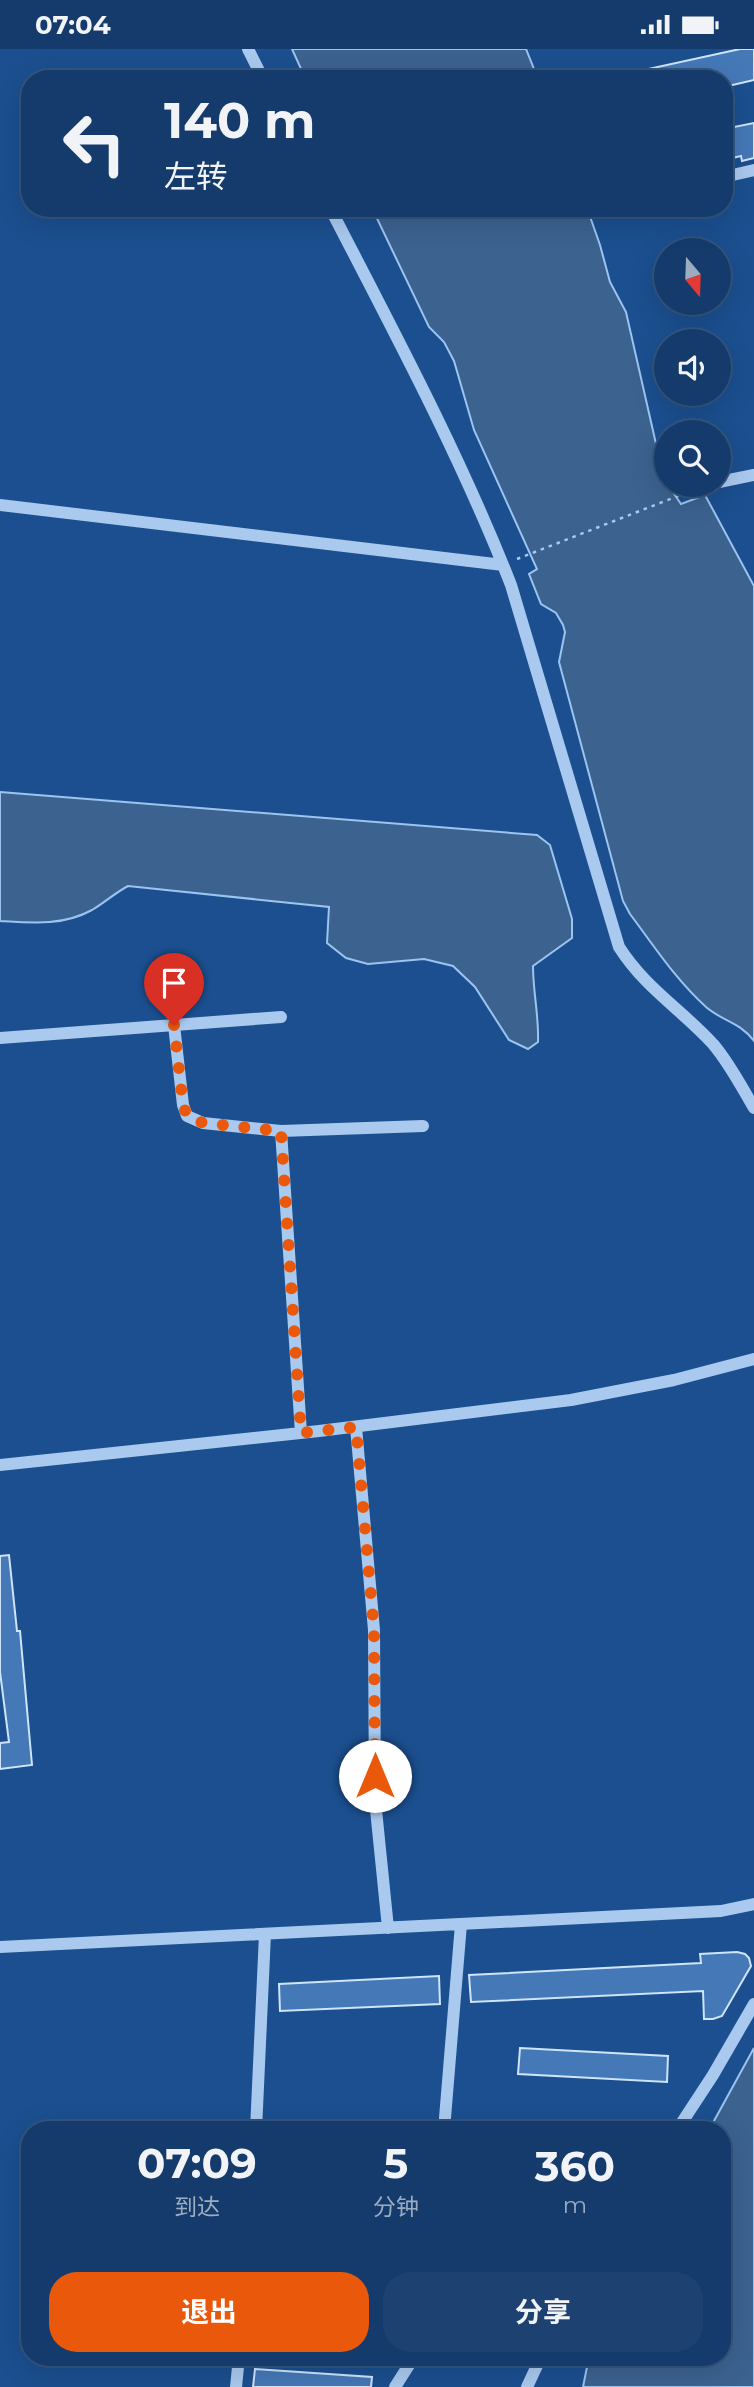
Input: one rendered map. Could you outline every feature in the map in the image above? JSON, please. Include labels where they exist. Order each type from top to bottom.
[{"type":"street","points":[[248,49],[258,70]]},
{"type":"street","points":[[733,175],[754,170]]},
{"type":"street","points":[[335,217],[431,404],[503,565],[521,615],[619,947],[639,977],[711,1043],[730,1065],[754,1108]]},
{"type":"street","points":[[731,480],[754,475]]},
{"type":"street","points":[[0,505],[503,565]]},
{"type":"street","points":[[0,1038],[281,1017]]},
{"type":"street","points":[[174,1025],[183,1105],[187,1116],[203,1123],[281,1131],[423,1126]]},
{"type":"street","points":[[281,1131],[301,1433]]},
{"type":"street","points":[[0,1465],[571,1401],[674,1380],[754,1359]]},
{"type":"street","points":[[356,1427],[374,1630],[375,1800],[388,1928]]},
{"type":"street","points":[[0,1947],[721,1911],[754,1904]]},
{"type":"street","points":[[445,2121],[461,1924]]},
{"type":"street","points":[[256,2121],[265,1934]]},
{"type":"street","points":[[683,2121],[754,2004]]},
{"type":"street","points":[[236,2387],[238,2366]]},
{"type":"street","points":[[396,2387],[409,2366]]},
{"type":"street","points":[[527,2387],[537,2366]]},
{"type":"path","points":[[503,565],[676,497]]},
{"type":"water","points":[[292,49],[526,49],[534,70],[302,70]]},
{"type":"water","points":[[376,217],[590,217],[610,282],[626,312],[654,435],[654,497],[676,497],[681,504],[706,497],[754,586],[754,1041],[743,1030],[712,1012],[695,997],[630,914],[623,901],[559,662],[565,632],[563,625],[556,613],[541,604],[529,574],[537,569],[474,430],[454,361],[444,342],[429,327]]},
{"type":"water","points":[[0,792],[537,835],[550,845],[572,919],[572,938],[533,966],[538,1042],[528,1049],[509,1040],[475,987],[453,966],[424,959],[368,964],[346,958],[327,943],[329,907],[128,886],[92,910],[70,919],[47,922],[0,921]]},
{"type":"water","points":[[754,2048],[754,2387],[583,2387],[587,2366],[731,2366],[731,2121],[714,2121]]},
{"type":"building","points":[[740,49],[754,49],[754,80],[733,85],[733,70],[644,70]]},
{"type":"building","points":[[754,123],[754,158],[742,161],[741,156],[733,158],[733,127]]},
{"type":"building","points":[[9,1555],[17,1631],[20,1631],[32,1765],[0,1769],[0,1743],[9,1742],[0,1672],[0,1556]]},
{"type":"building","points":[[737,1952],[749,1958],[751,1966],[722,2016],[713,2019],[704,2019],[703,1991],[471,2002],[469,1975],[701,1963],[700,1954]]},
{"type":"building","points":[[439,1976],[440,2004],[280,2011],[279,1984]]},
{"type":"building","points":[[520,2048],[668,2056],[667,2082],[518,2074]]},
{"type":"building","points":[[255,2369],[372,2377],[371,2387],[253,2387]]},
{"type":"route","points":[[174,1025],[183,1105],[187,1116],[203,1123],[281,1131],[301,1433],[356,1427],[374,1630],[375,1776]]}]
